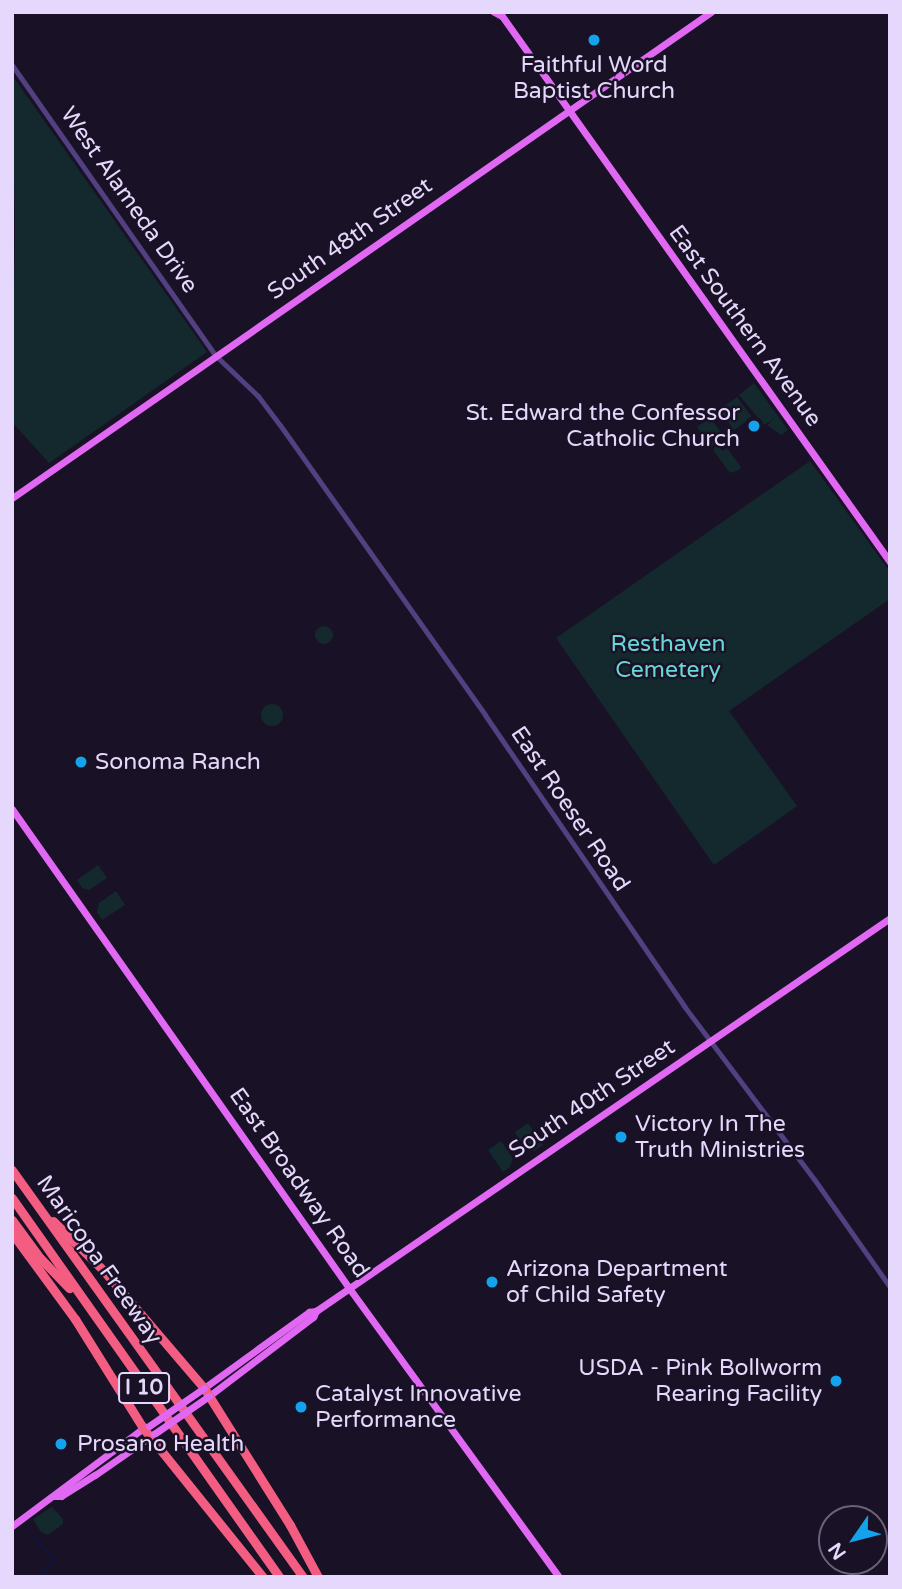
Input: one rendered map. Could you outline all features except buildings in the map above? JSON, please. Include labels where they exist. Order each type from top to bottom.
[{"type":"highway","name":"Maricopa Freeway","points":[[12,1170],[303,1577]]},
{"type":"highway","name":"Maricopa Freeway","points":[[12,1198],[279,1577]]},
{"type":"highway","points":[[35,1203],[94,1259],[206,1392],[290,1525],[318,1577]]},
{"type":"highway","points":[[12,1220],[40,1258],[97,1321]]},
{"type":"highway","points":[[12,1233],[75,1319],[146,1427],[263,1577]]},
{"type":"main road","name":"South 48th Street","points":[[12,498],[711,12]]},
{"type":"main road","name":"East Southern Avenue","points":[[500,14],[890,562]]},
{"type":"main road","name":"East Broadway Road","points":[[12,808],[349,1287],[559,1577]]},
{"type":"main road","name":"South 40th Street","points":[[54,1496],[61,1496],[95,1475],[313,1317],[316,1311],[349,1287],[890,918]]},
{"type":"main road","name":"South 40th Street","points":[[12,1526],[146,1427],[206,1392]]},
{"type":"street","name":"West Alameda Drive","points":[[12,65],[216,356]]},
{"type":"street","name":"East Roeser Road","points":[[216,356],[258,396],[281,425],[711,1041],[890,1287]]},
{"type":"green space","points":[[12,75],[207,352],[49,463],[12,422],[15,227]]},
{"type":"green space","points":[[754,383],[788,430],[781,435],[767,425],[775,418],[764,425],[739,395]]},
{"type":"green space","points":[[737,397],[752,417],[734,430],[724,416],[715,422],[711,416]]},
{"type":"green space","points":[[711,418],[724,437],[711,447],[697,427]]},
{"type":"green space","points":[[717,444],[722,451],[727,448],[741,467],[739,470],[730,473],[713,450]]},
{"type":"green space","name":"Resthaven Cemetery","points":[[810,461],[890,572],[890,599],[729,711],[797,806],[714,865],[556,638]]},
{"type":"green space","points":[[324,626],[332,631],[333,635],[328,643],[324,644],[316,639],[315,635],[320,627]]},
{"type":"green space","points":[[272,704],[280,707],[283,715],[280,723],[272,726],[264,723],[261,715],[264,707]]},
{"type":"green space","points":[[98,865],[107,878],[89,890],[82,888],[77,880]]},
{"type":"green space","points":[[116,891],[125,905],[102,920],[97,912],[99,903]]},
{"type":"green space","points":[[528,1123],[543,1145],[534,1151],[526,1149],[515,1132]]},
{"type":"green space","points":[[501,1141],[513,1159],[510,1167],[503,1172],[488,1150]]},
{"type":"green space","points":[[52,1507],[63,1519],[63,1524],[48,1535],[41,1532],[33,1519]]},
{"type":"waterway","points":[[34,1536],[54,1560],[39,1577]]},
{"type":"place","name":"Faithful Word Baptist Church","points":[[594,40]]},
{"type":"place","name":"St. Edward the Confessor Catholic Church","points":[[754,426]]},
{"type":"place","name":"Sonoma Ranch","points":[[81,762]]},
{"type":"place","name":"Victory In The Truth Ministries","points":[[621,1137]]},
{"type":"place","name":"Arizona Department of Child Safety","points":[[492,1282]]},
{"type":"place","name":"USDA - Pink Bollworm Rearing Facility","points":[[836,1381]]},
{"type":"place","name":"Catalyst Innovative Performance","points":[[301,1407]]},
{"type":"place","name":"Prosano Health","points":[[61,1444]]}]
